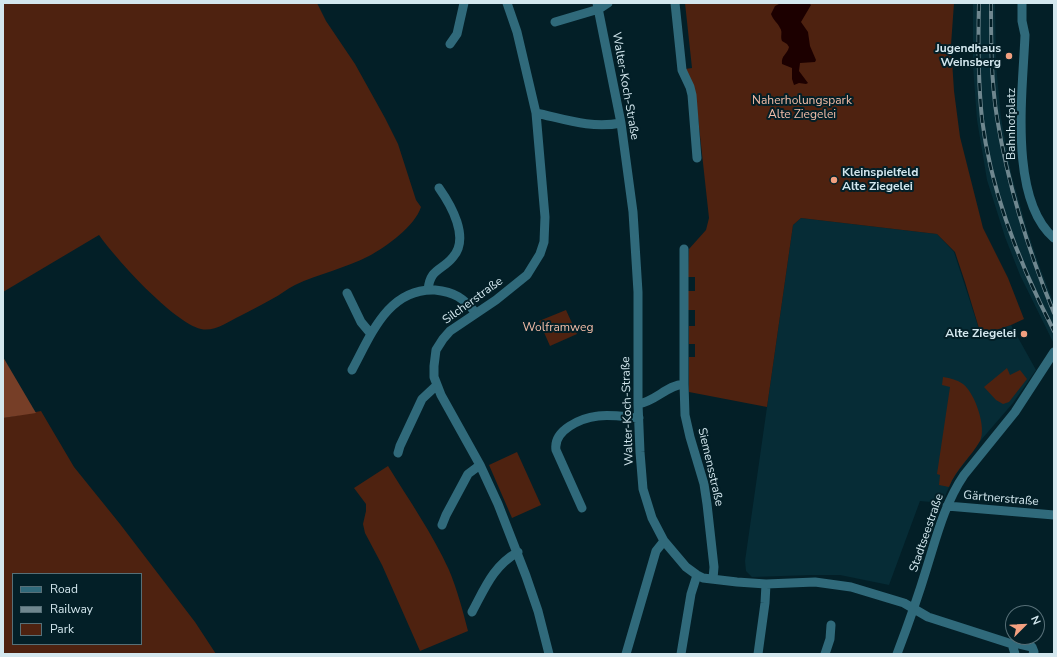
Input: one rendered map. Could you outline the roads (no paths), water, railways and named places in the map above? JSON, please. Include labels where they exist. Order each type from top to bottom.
[{"type":"street","points":[[450,44],[457,34],[464,3]]},
{"type":"street","name":"Silcherstraße","points":[[507,3],[517,32],[536,113],[545,216],[544,242],[538,259],[527,275],[496,300],[450,331],[443,339],[436,350],[434,377],[480,465],[518,552],[538,611],[547,654]]},
{"type":"street","points":[[555,22],[608,3]]},
{"type":"street","points":[[675,3],[682,70],[692,95],[697,158]]},
{"type":"street","name":"Bahnhofplatz","points":[[1022,3],[1022,21],[1026,35],[1021,129],[1022,157],[1032,206],[1040,222],[1054,238]]},
{"type":"street","name":"Walter-Koch-Straße","points":[[598,6],[620,123],[633,212],[637,262],[638,404],[643,489],[652,518],[664,541],[686,566],[697,575],[737,582],[766,584],[815,582],[839,585],[904,603],[928,617],[1005,642]]},
{"type":"street","points":[[536,113],[593,125],[620,123]]},
{"type":"street","points":[[428,290],[429,282],[432,276],[437,269],[453,257],[458,251],[460,243],[458,225],[439,188]]},
{"type":"street","name":"Siemensstraße","points":[[684,249],[685,415],[708,504],[714,567],[713,579]]},
{"type":"street","points":[[352,370],[371,334],[386,312],[400,299],[415,292],[428,290],[452,293],[466,301],[476,313]]},
{"type":"street","points":[[347,294],[361,322],[371,334]]},
{"type":"street","name":"Stadtseestraße","points":[[897,654],[914,609],[947,506],[957,486],[964,474],[1015,412],[1053,357]]},
{"type":"street","points":[[638,404],[648,402],[674,386],[684,384]]},
{"type":"street","points":[[398,453],[422,399],[437,385]]},
{"type":"street","points":[[582,508],[556,450],[558,437],[570,426],[597,416],[607,415],[639,418]]},
{"type":"street","points":[[442,525],[446,514],[468,474],[480,465]]},
{"type":"street","name":"Gärtnerstraße","points":[[947,506],[1054,515]]},
{"type":"street","points":[[626,654],[656,551],[664,541]]},
{"type":"street","points":[[472,612],[499,565],[507,558],[518,552]]},
{"type":"street","points":[[681,654],[697,575]]},
{"type":"street","points":[[758,654],[766,584]]},
{"type":"street","points":[[825,654],[830,640],[831,625]]},
{"type":"street","name":"Walter-Koch-Straße","points":[[1022,645],[1032,648],[1036,653]]},
{"type":"railway","points":[[979,3],[978,32],[982,119],[992,174],[1019,254],[1054,331]]},
{"type":"railway","points":[[991,3],[992,75],[997,118],[1007,168],[1027,241],[1054,313]]},
{"type":"place","name":"Jugendhaus Weinsberg","points":[[1009,56]]},
{"type":"place","name":"Kleinspielfeld Alte Ziegelei","points":[[834,180]]},
{"type":"place","name":"Alte Ziegelei","points":[[1024,334]]},
{"type":"park label","name":"Naherholungspark Alte Ziegelei","points":[[802,108]]},
{"type":"park label","name":"Wolframweg","points":[[558,328]]}]
